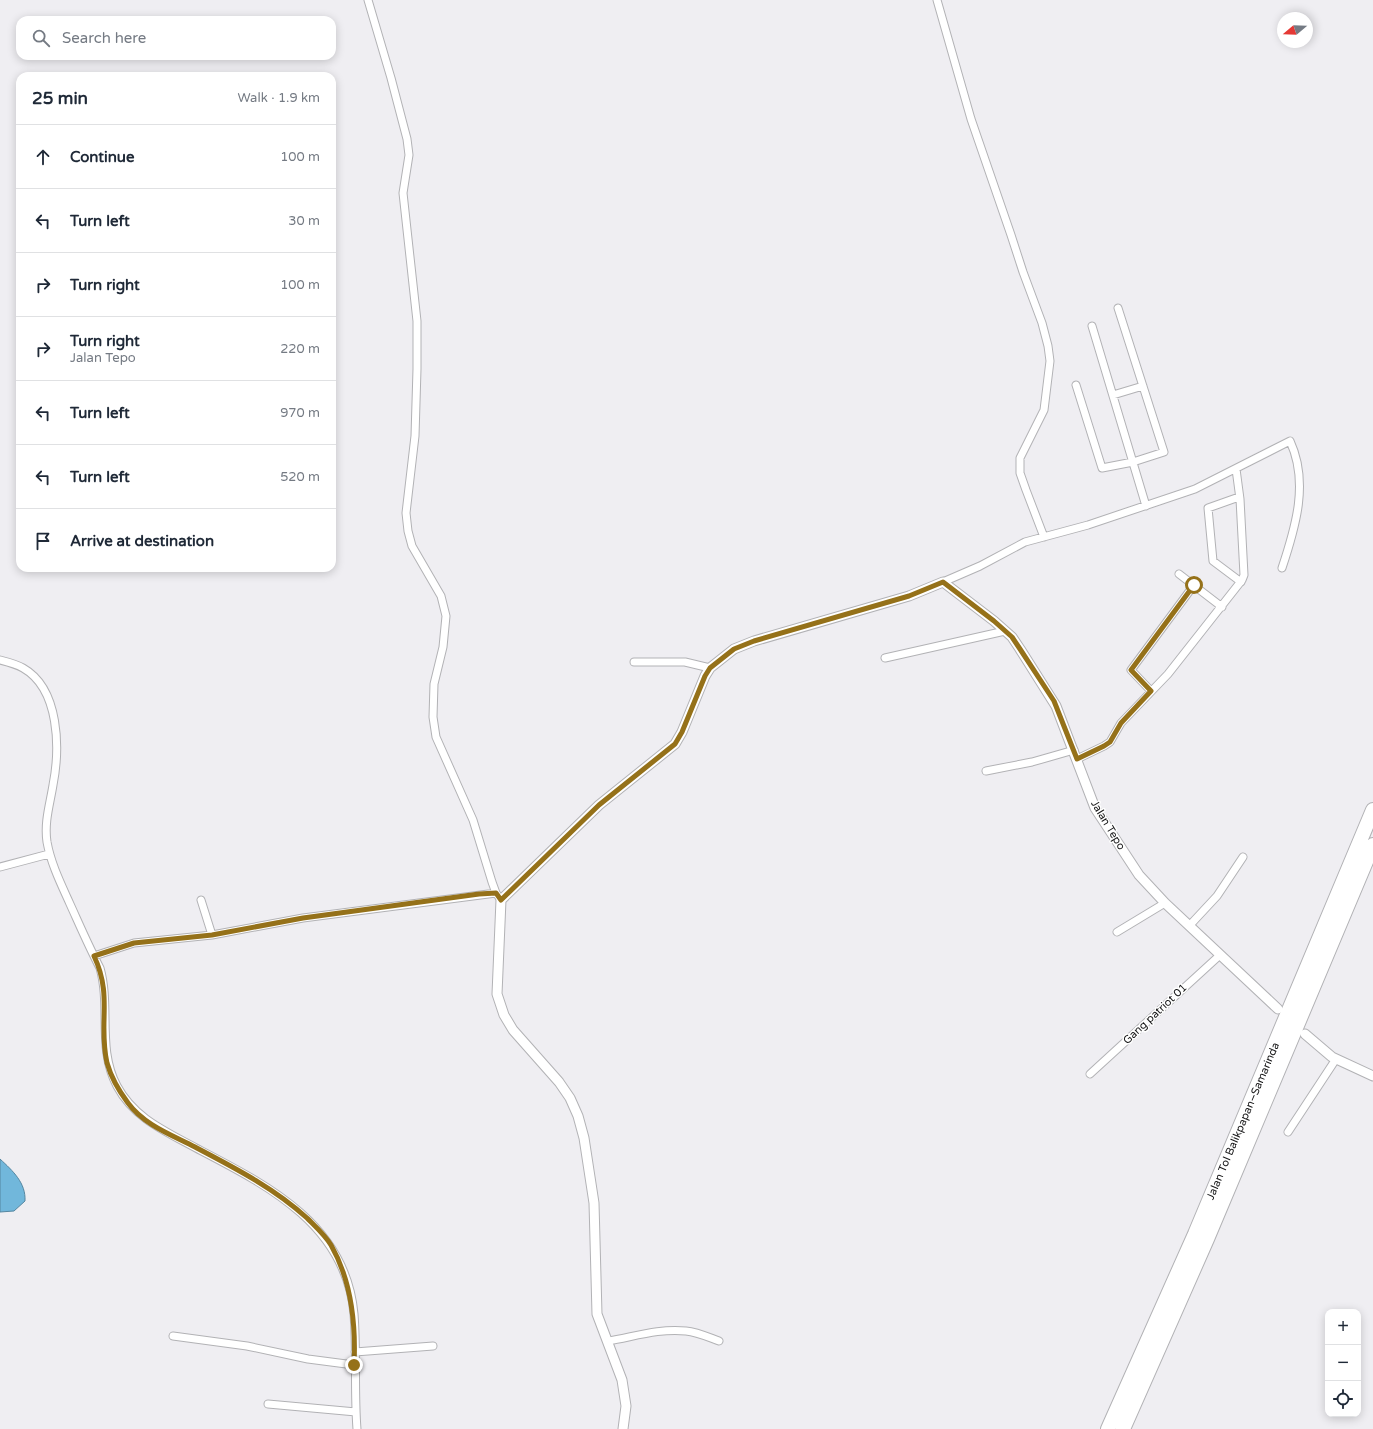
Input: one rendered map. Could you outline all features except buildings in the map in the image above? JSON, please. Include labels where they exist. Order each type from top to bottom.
[{"type":"highway","name":"Jalan Tol Balikpapan–Samarinda","points":[[1108,1429],[1204,1212],[1373,810]]},
{"type":"highway","name":"Jalan Tol Balikpapan–Samarinda","points":[[1123,1429],[1216,1218],[1373,846]]},
{"type":"street","points":[[368,0],[391,78],[407,139],[409,154],[403,193],[417,321],[417,369],[415,436],[406,513],[412,546],[441,596],[446,616],[442,647],[434,684],[433,717],[436,737],[473,820],[499,896],[497,994],[504,1014],[514,1030],[559,1082],[570,1098],[578,1116],[589,1163],[594,1203],[597,1314],[622,1380],[626,1406],[623,1429]]},
{"type":"street","points":[[937,0],[967,106],[1012,235],[1022,272],[1042,323],[1048,346],[1050,361],[1044,410],[1024,445],[1020,458],[1020,473],[1043,537]]},
{"type":"street","points":[[1076,385],[1101,467],[1105,469],[1164,452],[1118,308]]},
{"type":"street","points":[[1092,326],[1146,506]]},
{"type":"street","points":[[1113,395],[1143,386]]},
{"type":"street","points":[[94,956],[134,943],[212,935],[303,918],[499,896],[599,805],[675,744],[682,732],[705,676],[710,668],[734,649],[754,641],[909,596],[980,566],[1025,542],[1088,526],[1200,486],[1236,469],[1290,440],[1297,455],[1300,467],[1300,484],[1296,521],[1282,568]]},
{"type":"street","points":[[986,771],[1076,755],[1104,746],[1110,742],[1121,723],[1168,674],[1222,607],[1241,582],[1244,575],[1236,469]]},
{"type":"street","points":[[1239,496],[1208,508],[1213,561],[1241,582]]},
{"type":"street","points":[[1179,574],[1222,607]]},
{"type":"street","name":"Jalan Tepo","points":[[943,582],[1005,631],[1020,649],[1054,701],[1076,755],[1085,783],[1102,820],[1139,874],[1165,902],[1278,1009]]},
{"type":"street","points":[[1151,691],[1131,670],[1194,585]]},
{"type":"street","points":[[885,658],[1005,631]]},
{"type":"street","points":[[0,660],[24,669],[35,679],[49,701],[54,719],[58,752],[46,827],[49,854],[104,982],[105,1043],[107,1063],[117,1086],[129,1104],[152,1125],[272,1190],[321,1231],[338,1258],[347,1283],[354,1313],[354,1365],[357,1429]]},
{"type":"street","points":[[634,662],[685,662],[710,668]]},
{"type":"street","points":[[0,867],[49,854]]},
{"type":"street","points":[[1190,925],[1217,896],[1242,857]]},
{"type":"street","points":[[201,900],[212,935]]},
{"type":"street","points":[[1117,932],[1165,902]]},
{"type":"street","name":"Gang patriot 01","points":[[1090,1074],[1220,955]]},
{"type":"street","points":[[1305,1034],[1336,1059],[1373,1076]]},
{"type":"street","points":[[1288,1132],[1336,1059]]},
{"type":"street","points":[[608,1341],[654,1332],[675,1330],[697,1333],[719,1341]]},
{"type":"street","points":[[173,1336],[248,1346],[308,1360],[354,1365]]},
{"type":"street","points":[[355,1352],[433,1346]]},
{"type":"street","points":[[268,1404],[356,1412]]},
{"type":"water","points":[[0,1159],[18,1178],[25,1195],[25,1201],[14,1211],[0,1212]]},
{"type":"route","points":[[354,1365],[354,1313],[351,1298],[338,1258],[321,1231],[299,1211],[272,1190],[242,1172],[152,1125],[129,1104],[117,1086],[107,1063],[104,1025],[104,982],[100,968],[94,956],[134,943],[212,935],[303,918],[479,894],[496,893],[501,900],[531,873],[561,840],[599,805],[634,779],[675,744],[682,732],[705,676],[710,668],[734,649],[782,632],[909,596],[943,582],[994,621],[1012,637],[1054,701],[1061,715],[1077,759],[1110,742],[1121,723],[1151,691],[1131,670],[1194,585]]}]
